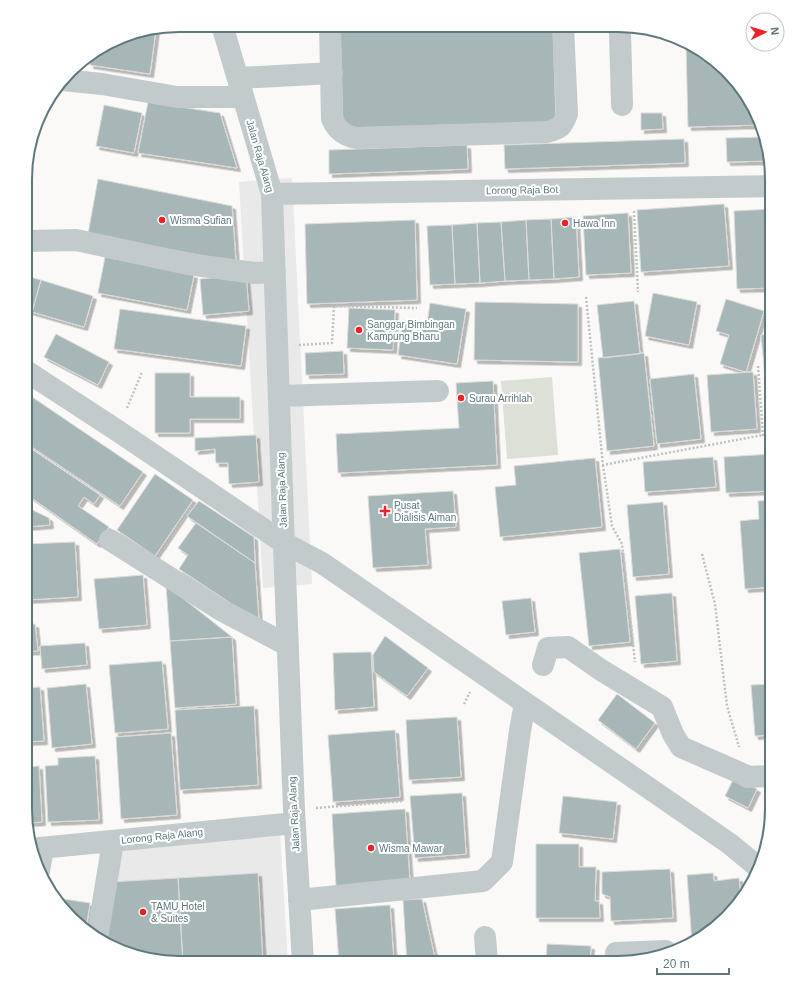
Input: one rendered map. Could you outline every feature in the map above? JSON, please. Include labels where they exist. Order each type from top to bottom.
[{"type":"street","name":"Jalan Raja Alang","points":[[224,32],[272,194],[287,645],[294,816],[303,956]]},
{"type":"street","points":[[330,32],[332,119],[336,127],[341,132],[350,137],[357,138],[547,132],[557,129],[561,126],[567,114],[563,32]]},
{"type":"street","points":[[620,32],[622,105]]},
{"type":"street","points":[[69,81],[102,84],[177,97],[332,73]]},
{"type":"street","name":"Lorong Raja Bot","points":[[272,194],[765,186]]},
{"type":"street","points":[[32,241],[76,240],[188,264],[255,273],[274,272]]},
{"type":"street","points":[[32,375],[284,543],[322,563],[730,844],[755,864]]},
{"type":"street","points":[[278,396],[438,391]]},
{"type":"street","points":[[110,540],[221,610],[287,645]]},
{"type":"street","points":[[543,665],[548,648],[568,647],[601,670],[662,707],[673,734],[681,747],[747,777],[765,776]]},
{"type":"street","points":[[299,900],[483,881],[502,862],[525,703]]},
{"type":"street","name":"Lorong Raja Alang","points":[[37,848],[113,842],[294,816]]},
{"type":"street","points":[[98,932],[113,842]]},
{"type":"street","points":[[486,937],[487,956]]},
{"type":"street","points":[[616,953],[654,951]]},
{"type":"path","points":[[632,189],[638,292]]},
{"type":"path","points":[[586,297],[603,465],[612,526],[622,544],[638,692]]},
{"type":"path","points":[[277,346],[332,343],[334,306],[417,308]]},
{"type":"path","points":[[603,465],[763,435],[758,366]]},
{"type":"path","points":[[118,431],[142,372]]},
{"type":"path","points":[[154,568],[192,505],[206,490]]},
{"type":"path","points":[[702,554],[715,604],[727,706],[747,777]]},
{"type":"path","points":[[464,704],[468,695]]},
{"type":"path","points":[[294,816],[403,802]]},
{"type":"shaded area","points":[[292,178],[312,584],[263,588],[239,182]]},
{"type":"shaded area","points":[[552,377],[558,455],[507,459],[501,381]]},
{"type":"shaded area","points":[[280,831],[288,956],[169,956],[127,947],[106,849]]},
{"type":"building","points":[[340,32],[553,32],[556,122],[343,128]]},
{"type":"building","points":[[155,34],[150,74],[90,65],[90,61],[122,43]]},
{"type":"building","points":[[686,49],[708,62],[729,82],[745,105],[755,125],[688,127]]},
{"type":"building","points":[[148,102],[220,113],[237,168],[138,153]]},
{"type":"building","points":[[104,105],[142,113],[134,153],[96,146]]},
{"type":"building","points":[[641,113],[662,113],[663,129],[641,130]]},
{"type":"building","points":[[759,137],[764,161],[727,162],[726,138]]},
{"type":"building","points":[[684,139],[685,163],[505,169],[504,145]]},
{"type":"building","points":[[467,145],[468,169],[329,174],[329,150]]},
{"type":"building","name":"Wisma Sufian","points":[[98,179],[232,206],[236,262],[88,234]]},
{"type":"building","points":[[724,204],[729,266],[641,272],[637,210]]},
{"type":"building","points":[[765,209],[765,288],[737,289],[734,211]]},
{"type":"building","points":[[628,213],[631,273],[586,275],[583,216]]},
{"type":"building","points":[[576,217],[579,277],[554,279],[551,219]]},
{"type":"building","points":[[551,219],[554,279],[529,280],[526,220]]},
{"type":"building","points":[[415,220],[417,300],[307,304],[305,224]]},
{"type":"building","points":[[526,220],[529,280],[505,281],[501,222]]},
{"type":"building","points":[[501,222],[505,281],[480,283],[477,223]]},
{"type":"building","points":[[477,223],[480,283],[455,284],[452,225]]},
{"type":"building","points":[[452,225],[455,284],[430,285],[427,226]]},
{"type":"building","points":[[105,257],[194,275],[187,310],[98,293]]},
{"type":"building","points":[[246,275],[249,311],[203,315],[200,279]]},
{"type":"building","points":[[32,278],[41,280],[32,312]]},
{"type":"building","points":[[41,280],[93,296],[84,327],[32,312]]},
{"type":"building","points":[[653,293],[697,302],[689,345],[645,336]]},
{"type":"building","points":[[726,299],[764,311],[746,372],[720,364],[729,335],[716,331]]},
{"type":"building","points":[[634,301],[640,354],[603,358],[597,305]]},
{"type":"building","points":[[475,302],[578,304],[578,362],[474,360]]},
{"type":"building","points":[[430,303],[466,309],[457,364],[398,355],[403,320],[427,324]]},
{"type":"building","points":[[349,308],[395,310],[393,350],[347,348]]},
{"type":"building","points":[[120,309],[246,326],[241,366],[114,349]]},
{"type":"building","points":[[56,334],[109,362],[98,385],[44,357]]},
{"type":"building","points":[[761,335],[765,335],[765,378]]},
{"type":"building","points":[[343,351],[344,374],[306,375],[305,353]]},
{"type":"building","points":[[644,353],[654,446],[607,451],[598,358]]},
{"type":"building","points":[[753,372],[757,429],[711,432],[707,375]]},
{"type":"building","points":[[155,373],[190,373],[190,397],[240,397],[240,419],[190,419],[190,433],[155,433]]},
{"type":"building","points":[[694,374],[701,439],[657,444],[650,379]]},
{"type":"building","points":[[493,381],[497,465],[338,473],[336,434],[459,428],[456,383]]},
{"type":"building","points":[[32,397],[143,472],[120,506],[32,447]]},
{"type":"building","points":[[256,435],[259,482],[229,484],[228,463],[216,463],[215,449],[195,451],[195,438]]},
{"type":"building","points":[[33,450],[100,495],[94,504],[84,497],[78,506],[109,527],[97,544],[32,498]]},
{"type":"building","points":[[765,454],[765,491],[726,493],[724,457]]},
{"type":"building","points":[[713,457],[716,487],[645,492],[643,462]]},
{"type":"building","points":[[595,458],[602,527],[500,537],[495,487],[516,485],[514,466]]},
{"type":"building","points":[[155,474],[193,500],[155,556],[117,530]]},
{"type":"building","points":[[453,491],[456,527],[425,529],[428,565],[373,568],[368,496]]},
{"type":"building","points":[[765,500],[765,588],[745,589],[740,521],[759,519],[758,501]]},
{"type":"building","points":[[199,501],[254,537],[255,563],[187,516]]},
{"type":"building","points":[[663,502],[669,574],[633,577],[627,505]]},
{"type":"building","points":[[32,510],[49,518],[50,525],[32,526]]},
{"type":"building","points":[[196,523],[255,563],[259,622],[179,569],[188,555],[178,548]]},
{"type":"building","points":[[75,542],[78,597],[32,600],[32,544]]},
{"type":"building","points":[[620,549],[630,642],[589,646],[579,553]]},
{"type":"building","points":[[143,575],[147,625],[99,629],[94,579]]},
{"type":"building","points":[[166,585],[232,637],[170,641]]},
{"type":"building","points":[[672,593],[677,661],[641,664],[635,596]]},
{"type":"building","points":[[531,598],[535,632],[506,635],[502,601]]},
{"type":"building","points":[[32,624],[35,624],[38,651],[32,651]]},
{"type":"building","points":[[385,636],[428,668],[407,696],[374,672],[373,655]]},
{"type":"building","points":[[232,637],[236,704],[175,708],[170,641]]},
{"type":"building","points":[[85,643],[87,665],[42,669],[40,646]]},
{"type":"building","points":[[371,652],[374,707],[335,710],[333,653]]},
{"type":"building","points":[[162,661],[168,729],[115,733],[109,665]]},
{"type":"building","points":[[86,684],[92,744],[52,748],[47,688]]},
{"type":"building","points":[[765,684],[765,735],[755,736],[751,685]]},
{"type":"building","points":[[40,687],[44,741],[32,742],[32,688]]},
{"type":"building","points":[[617,694],[655,723],[636,749],[598,720]]},
{"type":"building","points":[[254,706],[258,785],[180,790],[175,710]]},
{"type":"building","points":[[457,717],[461,777],[409,780],[406,720]]},
{"type":"building","points":[[395,730],[400,797],[333,802],[328,735]]},
{"type":"building","points":[[171,733],[177,815],[121,819],[116,737]]},
{"type":"building","points":[[95,756],[99,820],[48,822],[45,766],[58,765],[58,758]]},
{"type":"building","points":[[32,766],[39,766],[42,822],[32,823]]},
{"type":"building","points":[[734,778],[757,789],[748,808],[725,796]]},
{"type":"building","points":[[462,793],[466,854],[415,858],[410,796]]},
{"type":"building","points":[[563,796],[617,802],[613,839],[559,833]]},
{"type":"building","name":"Wisma Mawar","points":[[405,809],[410,882],[336,887],[332,814]]},
{"type":"building","points":[[536,844],[579,844],[579,867],[596,867],[595,901],[599,901],[600,918],[536,918]]},
{"type":"building","points":[[670,869],[673,918],[611,921],[610,897],[602,894],[602,872]]},
{"type":"building","points":[[258,873],[263,956],[183,956],[178,878]]},
{"type":"building","points":[[713,873],[714,881],[739,878],[740,891],[729,906],[715,920],[692,936],[687,875]]},
{"type":"building","name":"TAMU Hotel & Suites","points":[[178,878],[183,956],[159,955],[141,951],[122,945],[103,935],[111,882]]},
{"type":"building","points":[[62,899],[90,903],[87,924]]},
{"type":"building","points":[[422,899],[434,956],[407,956],[403,900]]},
{"type":"building","points":[[390,905],[394,956],[338,956],[335,909]]},
{"type":"building","points":[[547,944],[591,946],[590,956],[546,956]]},
{"type":"place","name":"Wisma Sufian","points":[[162,220]]},
{"type":"place","name":"Hawa Inn","points":[[565,223]]},
{"type":"place","name":"Sanggar Bimbingan Kampung Bharu","points":[[359,330]]},
{"type":"place","name":"Surau Arrihlah","points":[[461,398]]},
{"type":"place","name":"Pusat Dialisis Aiman","points":[[385,511]]},
{"type":"place","name":"Wisma Mawar","points":[[371,848]]},
{"type":"place","name":"TAMU Hotel & Suites","points":[[143,912]]}]
